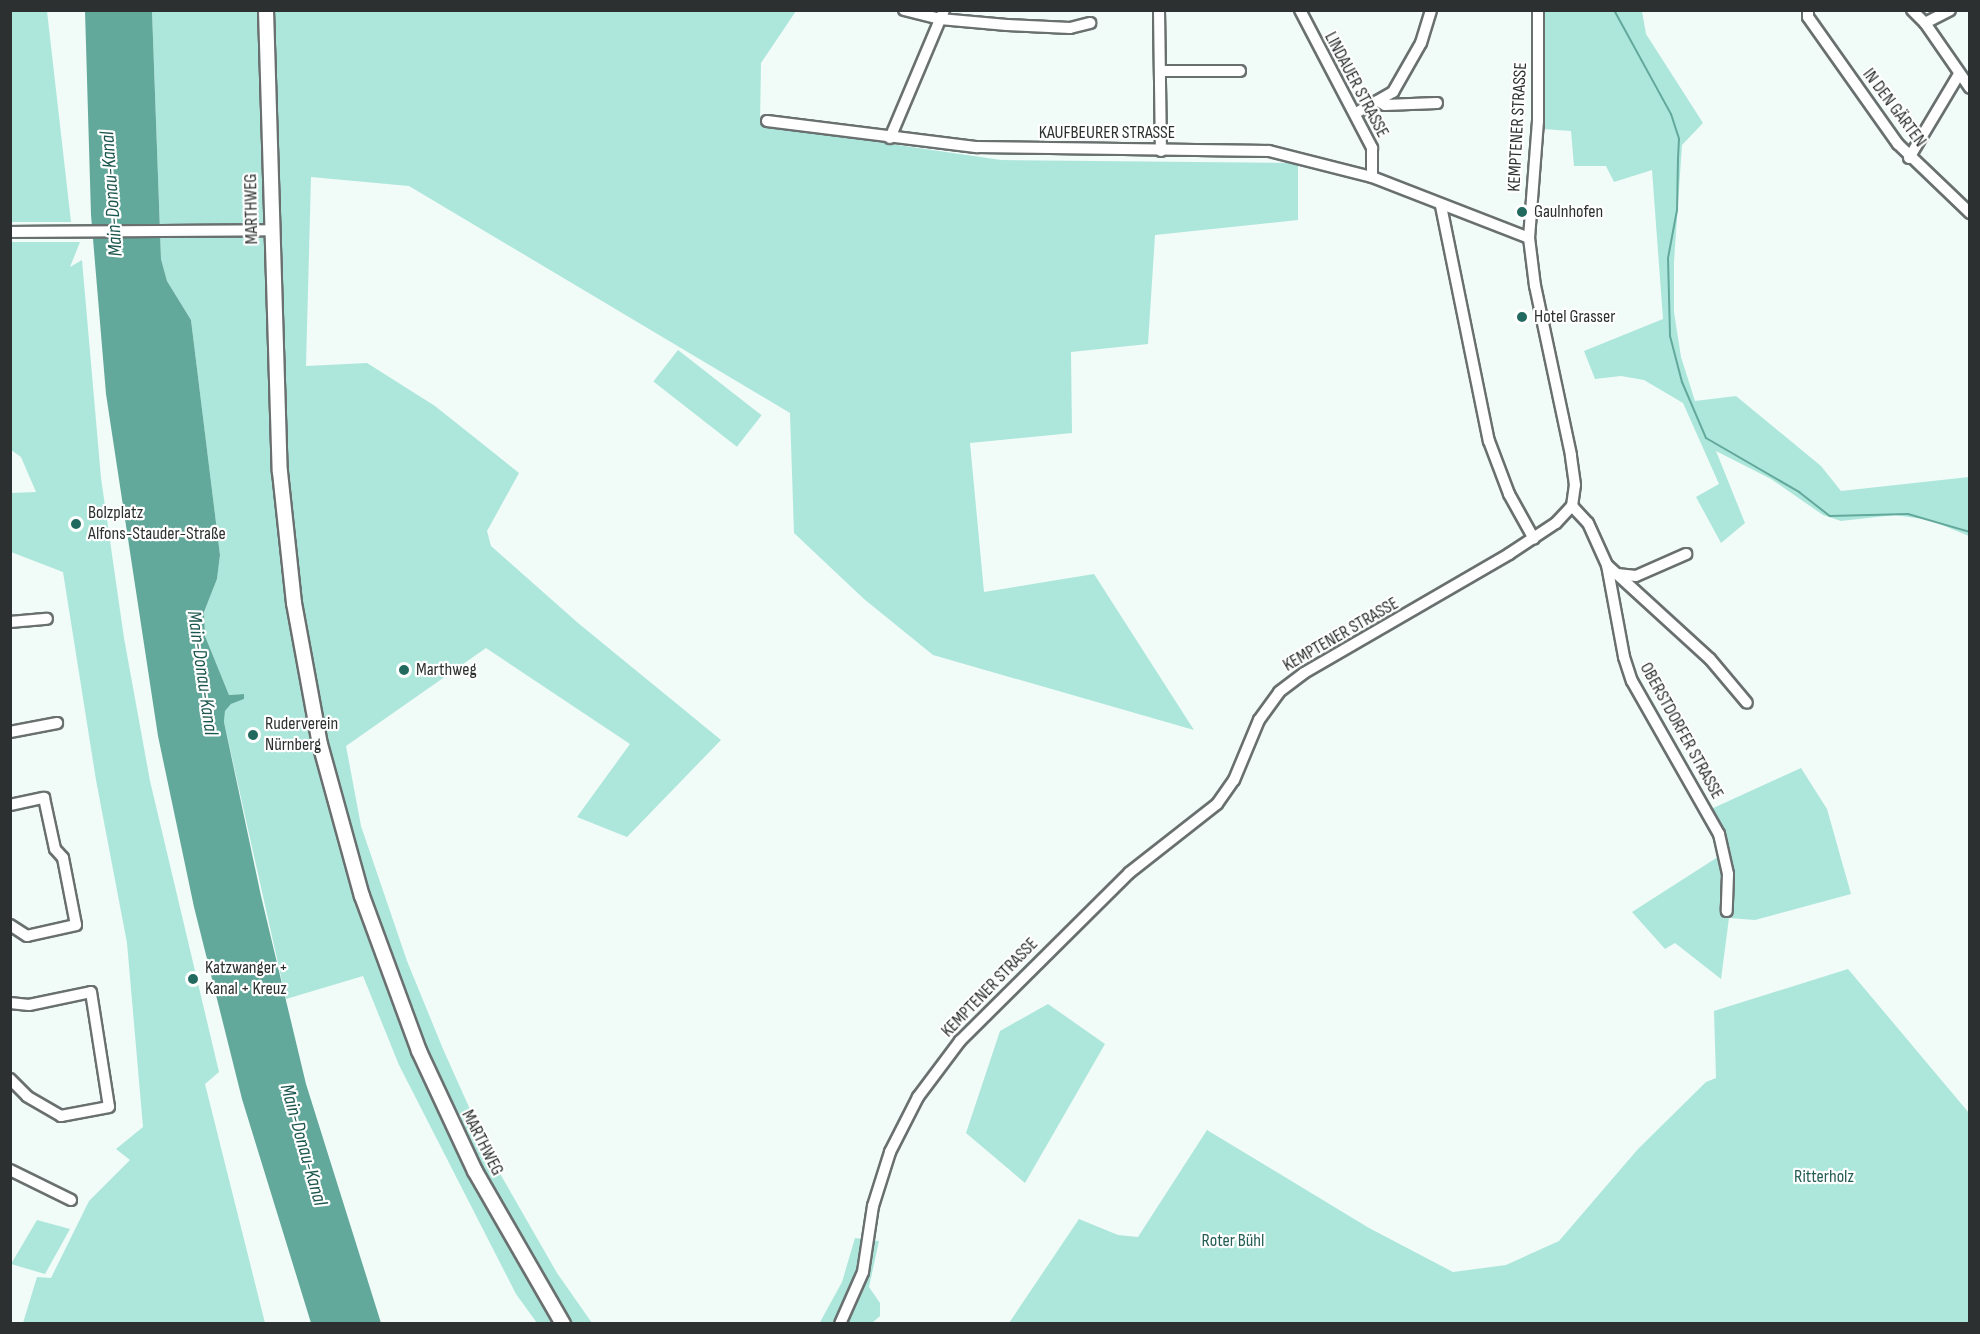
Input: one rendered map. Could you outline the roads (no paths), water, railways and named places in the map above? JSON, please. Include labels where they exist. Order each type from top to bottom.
[{"type":"main road","name":"MARTHWEG","points":[[266,10],[277,431],[287,544],[307,681],[337,811],[379,947],[432,1081],[495,1209],[563,1323]]},
{"type":"street","points":[[904,10],[1070,28],[1090,22]]},
{"type":"street","points":[[1159,10],[1161,151]]},
{"type":"street","name":"LINDAUER STRASSE","points":[[1300,10],[1356,113],[1372,148],[1372,177]]},
{"type":"street","points":[[1356,113],[1393,92],[1421,44],[1431,10]]},
{"type":"street","name":"KEMPTENER STRASSE","points":[[840,1323],[863,1272],[875,1196],[890,1152],[921,1091],[960,1041],[1129,873],[1217,804],[1234,780],[1259,720],[1288,684],[1534,539],[1563,518],[1572,506],[1575,485],[1571,455],[1535,286],[1530,238],[1538,113],[1538,10]]},
{"type":"street","name":"IN DEN GÄRTEN","points":[[1808,10],[1808,17],[1909,158],[1970,213]]},
{"type":"street","points":[[1912,10],[1924,23],[1970,88]]},
{"type":"street","points":[[1924,23],[1950,10]]},
{"type":"street","points":[[891,138],[942,15]]},
{"type":"street","points":[[1161,71],[1240,71]]},
{"type":"street","points":[[1909,158],[1959,74]]},
{"type":"street","points":[[1378,101],[1385,105],[1437,103]]},
{"type":"street","name":"KAUFBEURER STRASSE","points":[[766,121],[977,147],[1269,151],[1372,177],[1441,206],[1530,238]]},
{"type":"street","points":[[1441,206],[1489,441],[1509,494],[1534,539]]},
{"type":"street","points":[[10,232],[270,230]]},
{"type":"street","points":[[1572,506],[1588,523],[1607,565],[1710,659],[1747,704]]},
{"type":"street","points":[[1617,574],[1636,576],[1686,554]]},
{"type":"street","name":"OBERSTDORFER STRASSE","points":[[1607,565],[1624,657],[1632,681],[1719,834],[1728,874],[1727,911]]},
{"type":"street","points":[[10,622],[47,619]]},
{"type":"street","points":[[10,732],[57,723]]},
{"type":"street","points":[[10,805],[44,798],[55,849],[63,858],[76,925],[27,936],[10,925]]},
{"type":"street","points":[[10,1003],[29,1005],[91,992],[100,1039],[98,1050],[109,1107],[61,1116],[27,1096],[10,1079]]},
{"type":"street","points":[[10,1170],[71,1200]]},
{"type":"water","name":"Main-Donau-Kanal","points":[[85,11],[152,11],[161,259],[167,281],[191,320],[220,555],[217,579],[204,612],[205,636],[229,695],[244,694],[244,699],[231,704],[225,711],[224,722],[261,896],[306,1084],[381,1323],[311,1323],[242,1099],[194,907],[158,736],[106,394],[91,215]]},
{"type":"waterway","points":[[1614,10],[1671,114],[1679,139],[1678,158]]},
{"type":"waterway","points":[[1678,159],[1677,210],[1668,258],[1670,336],[1682,382],[1706,438],[1799,492],[1830,516],[1908,514],[1970,532]]},
{"type":"place","name":"Gaulnhofen","points":[[1522,212]]},
{"type":"place","name":"Hotel Grasser","points":[[1522,317]]},
{"type":"place","name":"Bolzplatz Alfons-Stauder-Straße","points":[[76,524]]},
{"type":"place","name":"Marthweg","points":[[404,670]]},
{"type":"place","name":"Ruderverein Nürnberg","points":[[253,735]]},
{"type":"place","name":"Katzwanger + Kanal + Kreuz","points":[[193,979]]},
{"type":"park label","name":"Ritterholz","points":[[1824,1177]]},
{"type":"park label","name":"Roter Bühl","points":[[1233,1241]]}]
